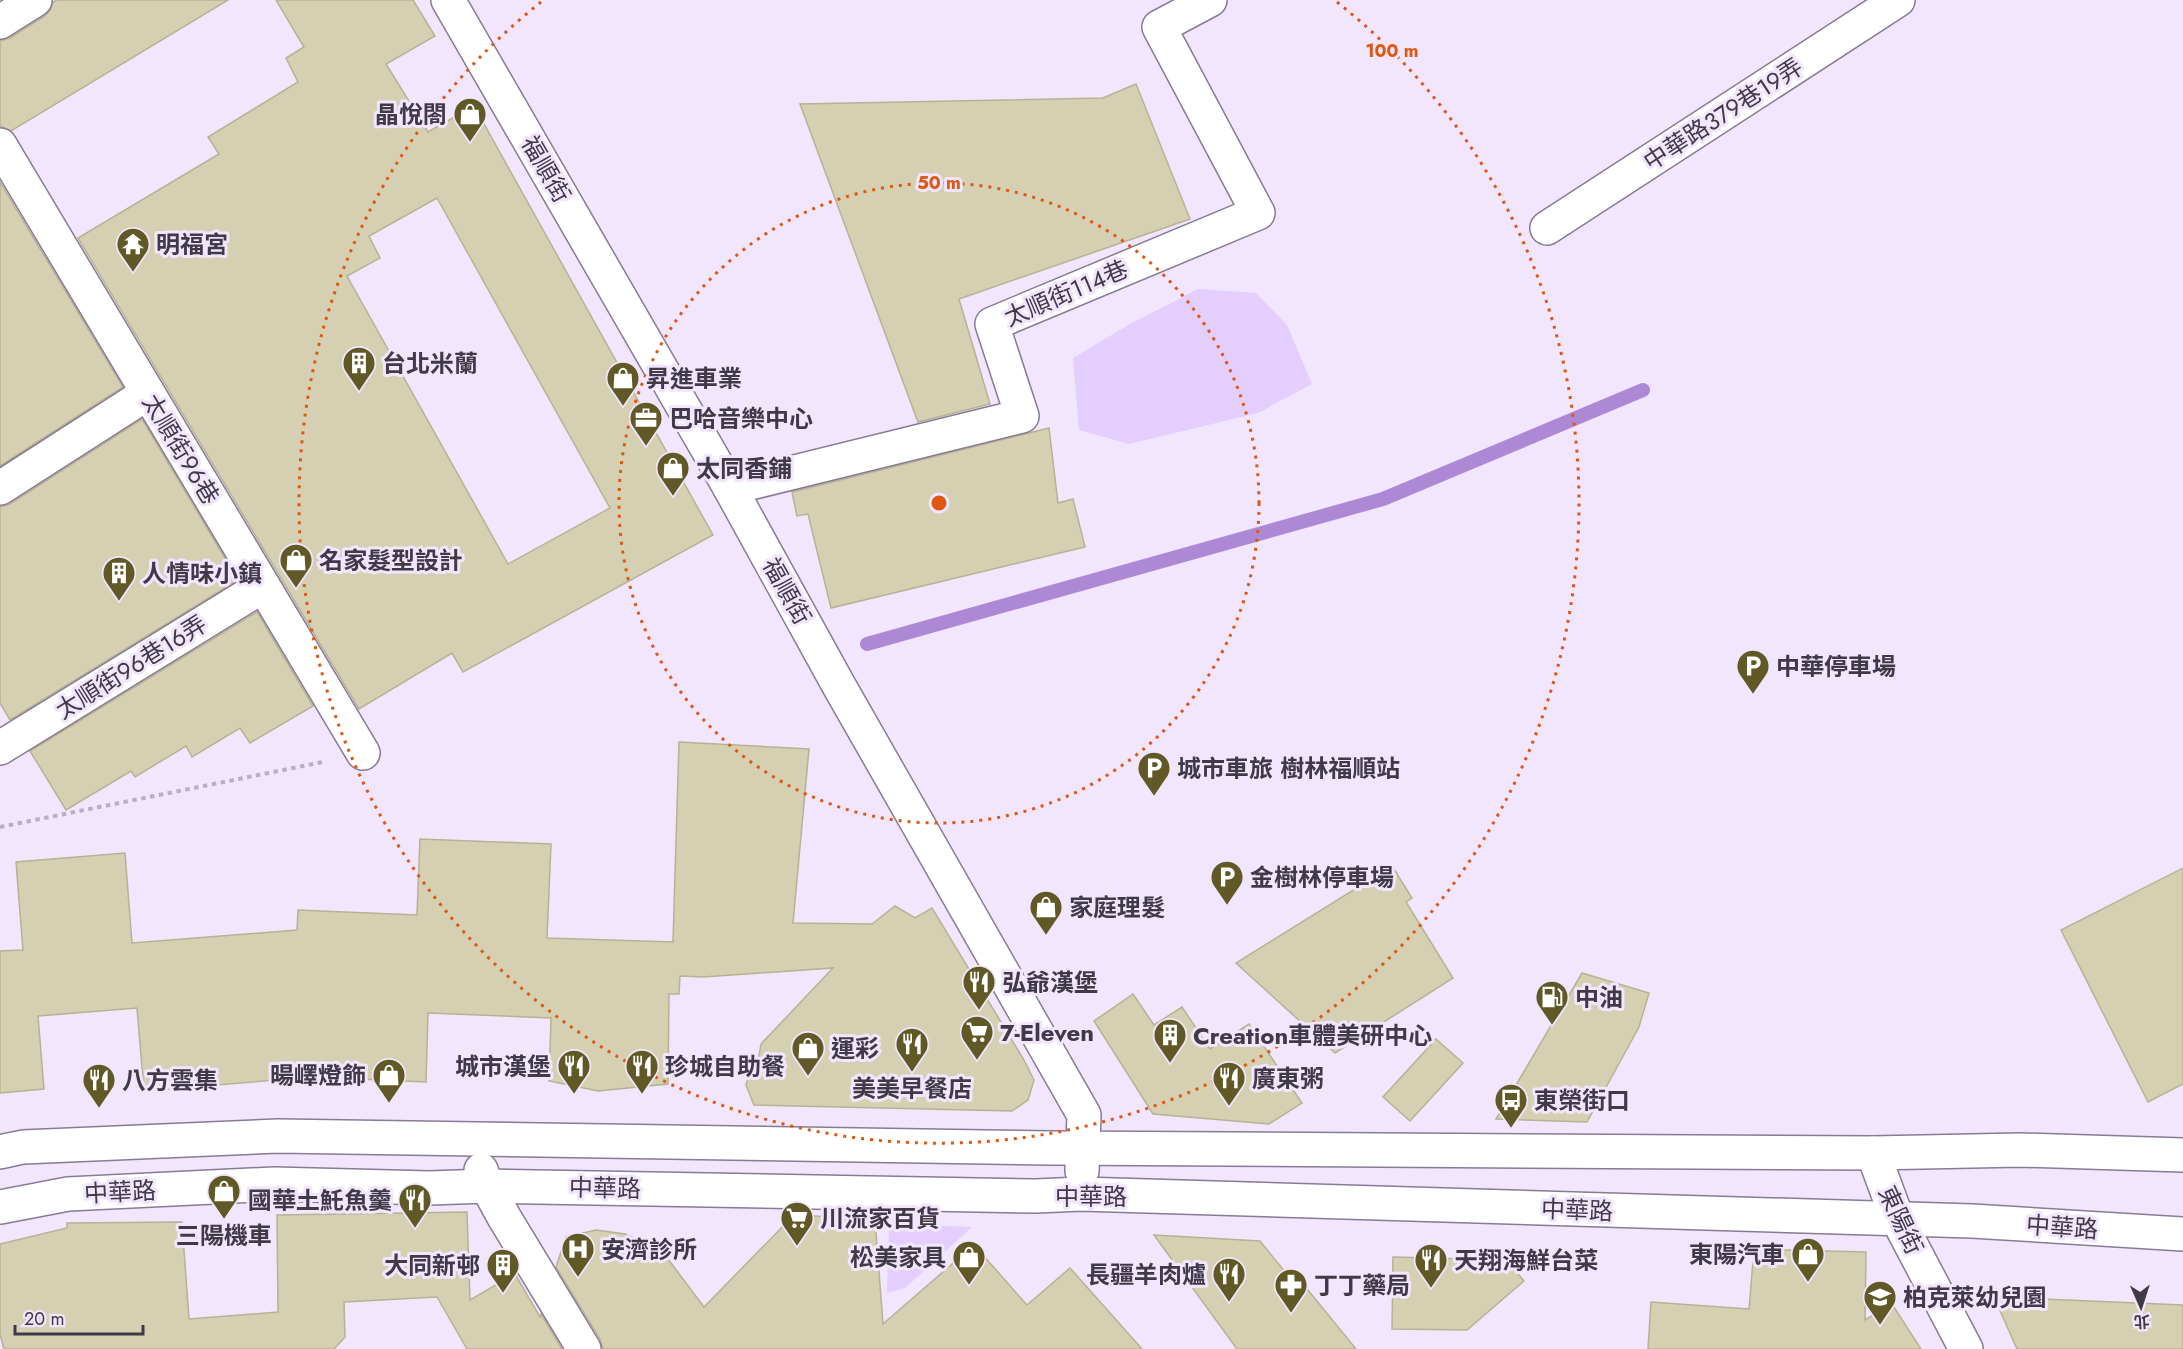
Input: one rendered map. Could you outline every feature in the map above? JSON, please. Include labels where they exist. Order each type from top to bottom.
[{"type":"street","points":[[0,22],[35,0]]},
{"type":"street","name":"福順街","points":[[448,0],[730,489],[838,684],[1084,1115],[1081,1194]]},
{"type":"street","name":"太順街114巷","points":[[730,489],[1022,416],[992,324],[1258,213],[1159,27],[1210,0]]},
{"type":"street","name":"中華路379巷19弄","points":[[1547,228],[1898,0]]},
{"type":"street","name":"太順街96巷","points":[[0,145],[363,753]]},
{"type":"street","points":[[0,488],[148,393]]},
{"type":"street","name":"太順街96巷16弄","points":[[0,748],[263,586]]},
{"type":"street","name":"中華路","points":[[0,1152],[23,1147],[278,1136],[1082,1148],[1873,1153],[2022,1150],[2183,1155]]},
{"type":"street","points":[[469,1140],[487,1186],[584,1349]]},
{"type":"street","name":"東陽街","points":[[1873,1153],[1897,1218],[1966,1349]]},
{"type":"street","name":"中華路","points":[[0,1207],[68,1194],[263,1185],[429,1188],[487,1186],[1024,1196],[1081,1194],[1897,1218],[2183,1234]]},
{"type":"path","points":[[0,827],[363,753]]},
{"type":"shaded area","points":[[1198,289],[1256,293],[1287,325],[1312,384],[1258,413],[1129,444],[1079,430],[1073,358],[1130,324]]},
{"type":"shaded area","points":[[889,1224],[972,1227],[905,1288],[887,1293]]},
{"type":"building","points":[[57,0],[228,0],[11,131],[0,126],[0,41],[10,38],[45,16],[53,2]]},
{"type":"building","points":[[276,0],[413,0],[435,36],[386,64],[428,132],[474,106],[713,535],[463,672],[452,653],[359,709],[78,238],[219,154],[208,137],[298,82],[286,58],[304,47]],"holes":[[[437,198],[610,508],[508,564],[347,276],[380,258],[369,236]]]},
{"type":"building","points":[[1136,84],[1190,219],[959,299],[990,404],[918,422],[800,104],[1103,98]]},
{"type":"building","points":[[0,182],[123,387],[0,466]]},
{"type":"building","points":[[142,419],[238,580],[10,720],[0,703],[0,507],[10,504]]},
{"type":"building","points":[[1049,428],[1058,503],[1073,499],[1085,547],[831,608],[808,514],[797,516],[792,492]]},
{"type":"building","name":"人情味小鎮","points":[[257,612],[313,706],[250,743],[240,728],[192,757],[186,746],[135,777],[131,771],[66,810],[30,751]]},
{"type":"building","points":[[679,742],[809,749],[793,923],[872,924],[895,906],[915,918],[932,908],[1034,1080],[1028,1100],[1012,1111],[754,1105],[746,1085],[751,1068],[759,1056],[761,1044],[833,968],[703,977],[680,976],[679,994],[669,994],[668,1084],[598,1091],[549,1081],[551,1018],[428,1013],[426,1082],[312,1077],[144,1091],[137,1008],[38,1016],[44,1089],[0,1093],[0,951],[23,950],[16,862],[125,853],[132,943],[297,930],[298,910],[417,915],[420,839],[551,844],[547,938],[673,942]]},
{"type":"building","points":[[1392,866],[1412,898],[1406,902],[1453,978],[1335,1053],[1236,963]]},
{"type":"building","points":[[2183,868],[2183,1084],[2148,1102],[2061,930]]},
{"type":"building","points":[[1582,973],[1649,993],[1639,1027],[1587,1122],[1496,1119]]},
{"type":"building","points":[[1133,994],[1154,1025],[1182,1007],[1210,1049],[1249,1024],[1302,1103],[1269,1124],[1153,1114],[1094,1021]]},
{"type":"building","points":[[1436,1039],[1463,1063],[1410,1121],[1383,1097]]},
{"type":"building","points":[[467,1212],[470,1300],[515,1274],[562,1349],[467,1349],[437,1297],[344,1302],[345,1337],[334,1349],[4,1349],[0,1334],[0,1244],[67,1228],[67,1223],[182,1222],[189,1319],[278,1312],[277,1215]]},
{"type":"building","points":[[794,1215],[875,1219],[883,1324],[974,1245],[1027,1305],[1070,1268],[1142,1349],[603,1349],[600,1339],[556,1267],[566,1237],[596,1230],[625,1234],[662,1251],[704,1307]]},
{"type":"building","points":[[1154,1235],[1260,1241],[1294,1283],[1299,1279],[1356,1349],[1237,1349]]},
{"type":"building","points":[[1754,1249],[1866,1252],[1865,1320],[1892,1304],[1921,1349],[1648,1349],[1651,1302],[1749,1309]]},
{"type":"building","name":"天翔海鮮台菜","points":[[1393,1257],[1506,1260],[1524,1281],[1467,1330],[1392,1329]]},
{"type":"building","points":[[1994,1297],[2183,1305],[2183,1349],[2017,1349]]},
{"type":"waterway","points":[[867,644],[1383,499],[1643,390]]},
{"type":"place","name":"晶悅閤","points":[[470,143]]},
{"type":"place","name":"明福宮","points":[[133,273]]},
{"type":"place","name":"台北米蘭","points":[[359,392]]},
{"type":"place","name":"昇進車業","points":[[623,407]]},
{"type":"place","name":"巴哈音樂中心","points":[[646,447]]},
{"type":"place","name":"太同香鋪","points":[[673,497]]},
{"type":"place","name":"名家髮型設計","points":[[296,589]]},
{"type":"place","name":"人情味小鎮","points":[[119,602]]},
{"type":"place","name":"中華停車場","points":[[1753,695]]},
{"type":"place","name":"城市車旅 樹林福順站","points":[[1154,797]]},
{"type":"place","name":"金樹林停車場","points":[[1227,906]]},
{"type":"place","name":"家庭理髮","points":[[1046,936]]},
{"type":"place","name":"弘爺漢堡","points":[[979,1011]]},
{"type":"place","name":"中油","points":[[1552,1026]]},
{"type":"place","name":"7-Eleven","points":[[977,1061]]},
{"type":"place","name":"Creation車體美研中心","points":[[1170,1064]]},
{"type":"place","name":"美美早餐店","points":[[912,1073]]},
{"type":"place","name":"運彩","points":[[808,1077]]},
{"type":"place","name":"城市漢堡","points":[[574,1095]]},
{"type":"place","name":"珍城自助餐","points":[[642,1095]]},
{"type":"place","name":"暘嶧燈飾","points":[[389,1104]]},
{"type":"place","name":"廣東粥","points":[[1229,1107]]},
{"type":"place","name":"八方雲集","points":[[99,1109]]},
{"type":"place","name":"東榮街口","points":[[1511,1129]]},
{"type":"place","name":"三陽機車","points":[[224,1220]]},
{"type":"place","name":"國華土魠魚羹","points":[[415,1229]]},
{"type":"place","name":"川流家百貨","points":[[797,1247]]},
{"type":"place","name":"安濟診所","points":[[578,1278]]},
{"type":"place","name":"東陽汽車","points":[[1808,1283]]},
{"type":"place","name":"松美家具","points":[[969,1286]]},
{"type":"place","name":"天翔海鮮台菜","points":[[1431,1289]]},
{"type":"place","name":"大同新邨","points":[[503,1294]]},
{"type":"place","name":"長疆羊肉爐","points":[[1229,1303]]},
{"type":"place","name":"丁丁藥局","points":[[1291,1314]]},
{"type":"place","name":"柏克萊幼兒園","points":[[1880,1326]]}]
